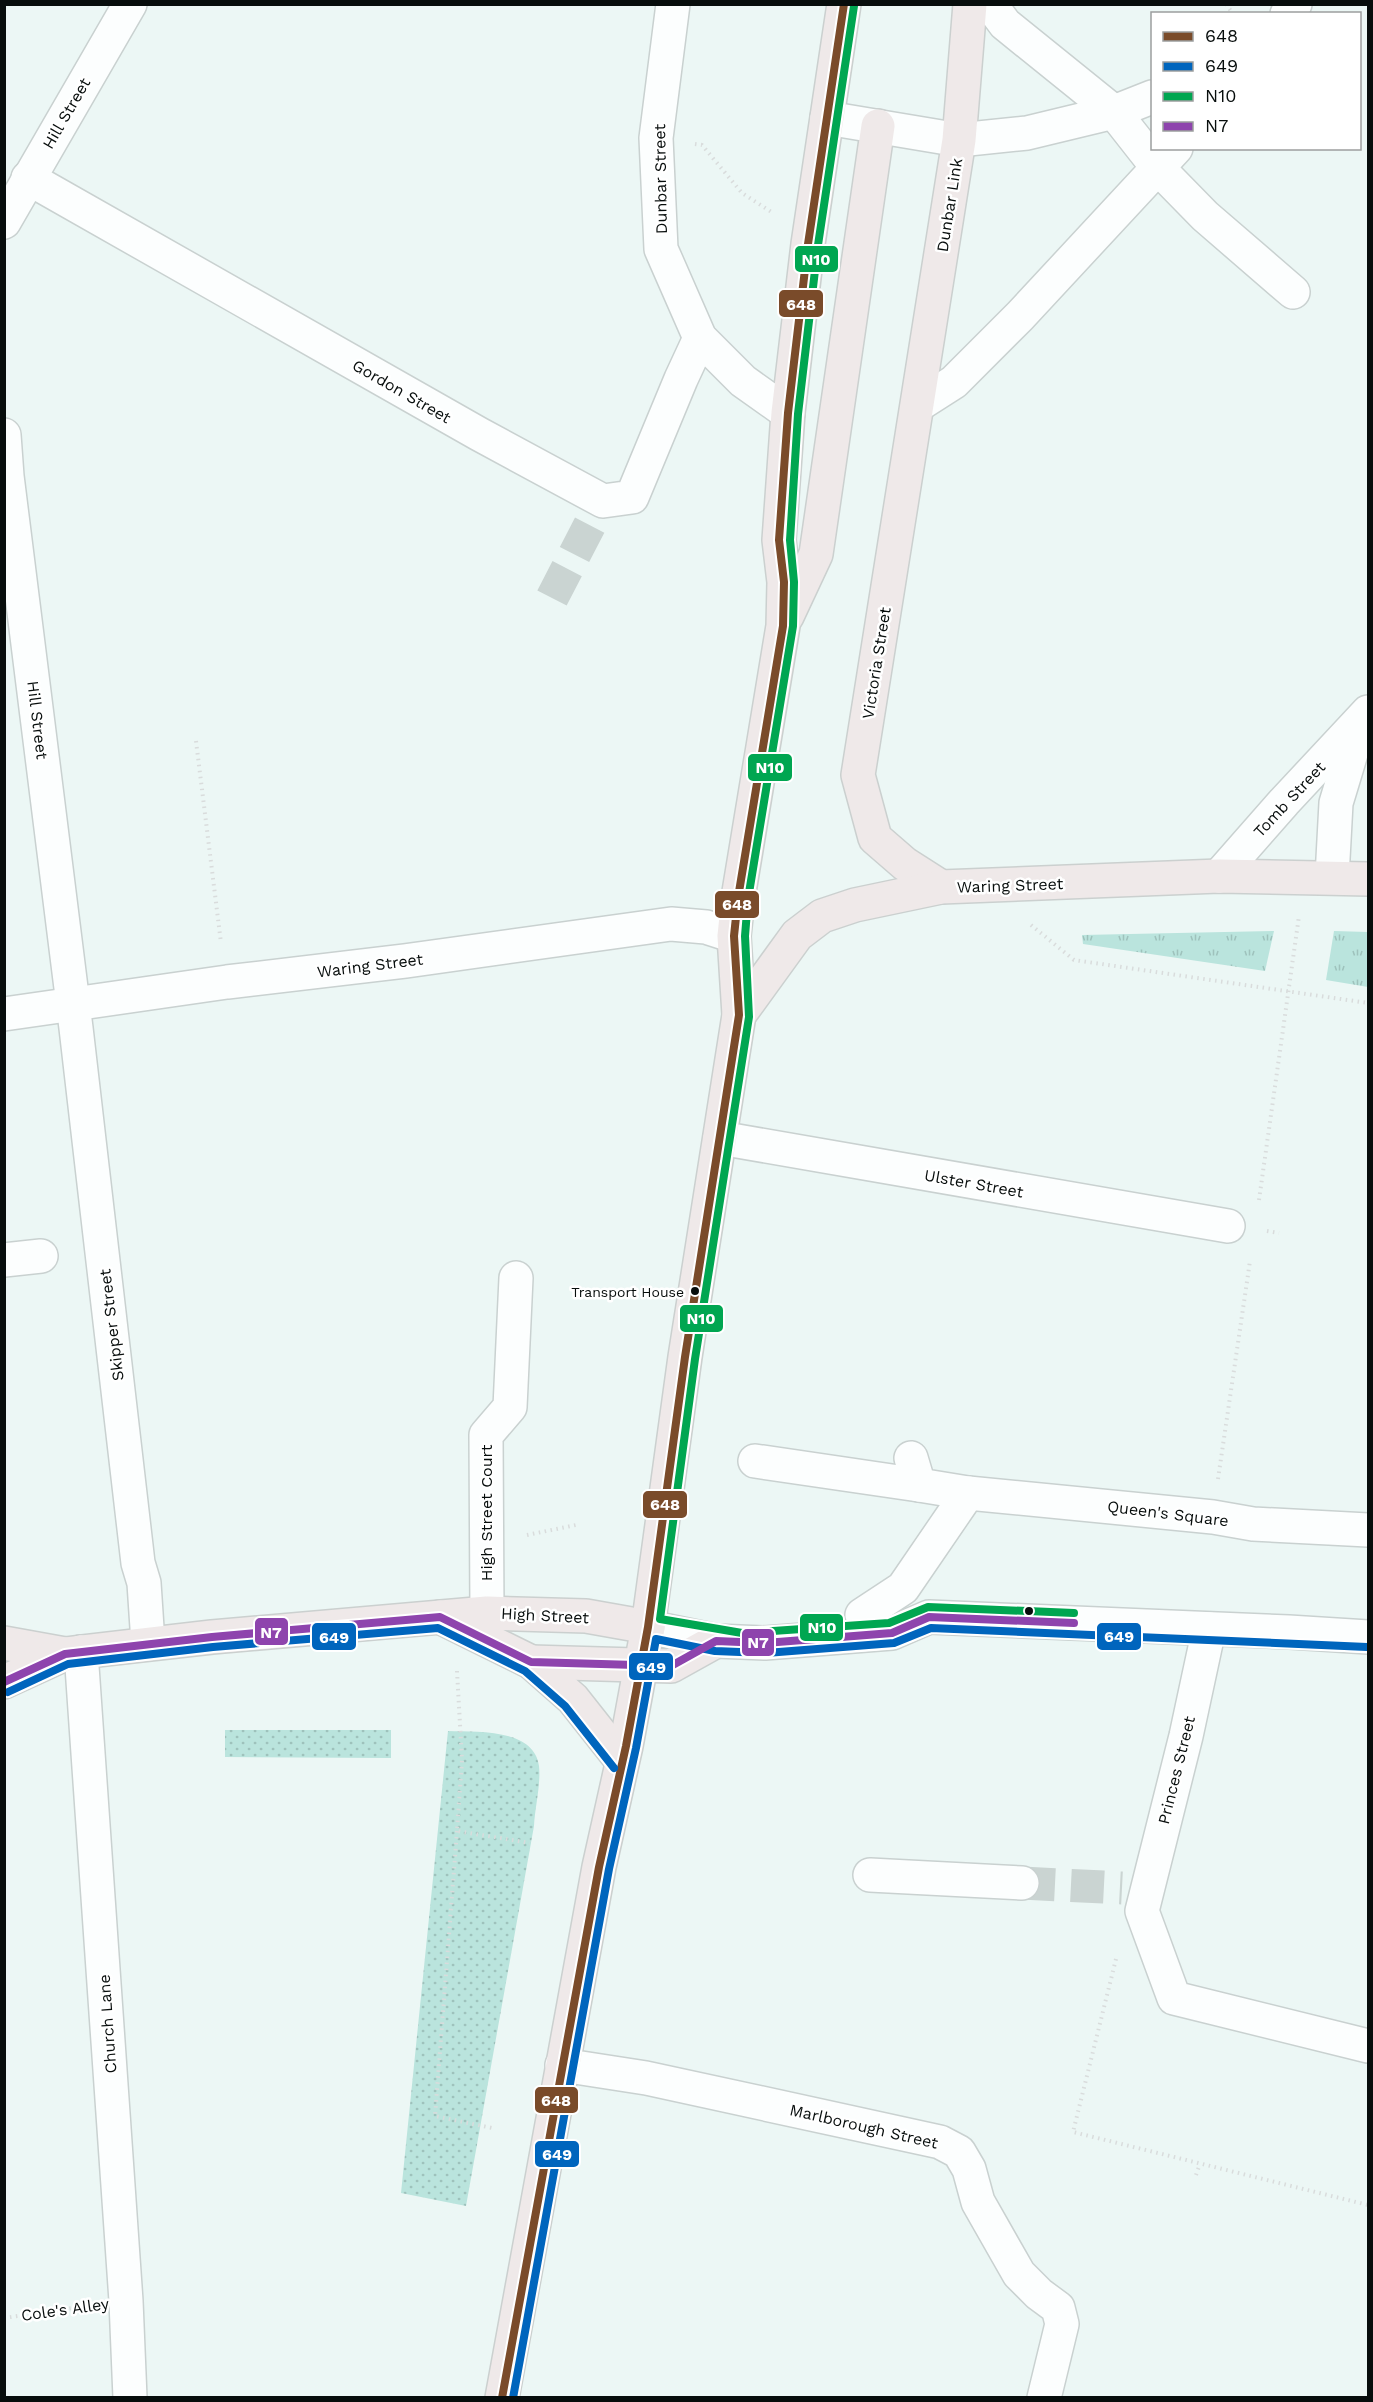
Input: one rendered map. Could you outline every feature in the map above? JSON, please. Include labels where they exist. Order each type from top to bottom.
[{"type":"main road","points":[[502,2397],[599,1867],[642,1665],[685,1357],[739,1014],[734,936],[738,898],[783,626],[784,582],[779,540],[788,413],[808,244],[844,4]]},
{"type":"main road","name":"Dunbar Link","points":[[918,405],[959,140],[970,4]]},
{"type":"main road","points":[[783,626],[816,554],[878,126]]},
{"type":"main road","name":"Victoria Street","points":[[918,405],[858,775],[875,837],[904,864],[941,887]]},
{"type":"main road","name":"Waring Street","points":[[739,1014],[797,935],[822,916],[855,905],[941,887],[1219,876],[1368,879]]},
{"type":"main road","name":"High Street","points":[[4,1682],[73,1653],[148,1643],[440,1617],[487,1613],[586,1616],[648,1627]]},
{"type":"main road","name":"High Street","points":[[440,1617],[531,1662],[573,1699],[622,1761]]},
{"type":"main road","points":[[531,1662],[671,1666],[716,1641]]},
{"type":"main road","name":"High Street","points":[[4,1643],[73,1653]]},
{"type":"street","name":"Hill Street","points":[[4,222],[130,4]]},
{"type":"street","name":"Dunbar Street","points":[[673,4],[656,138],[661,249],[700,338],[743,381],[788,413]]},
{"type":"street","points":[[990,4],[1005,24],[1151,144]]},
{"type":"street","points":[[827,118],[959,140],[1027,133],[1114,112],[1151,97]]},
{"type":"street","points":[[918,405],[954,382],[1020,316],[1167,158],[1205,216],[1293,292]]},
{"type":"street","name":"Gordon Street","points":[[28,178],[600,506],[632,497],[700,338]]},
{"type":"street","name":"Hill Street","points":[[4,435],[6,476],[74,1005]]},
{"type":"street","name":"Tomb Street","points":[[1219,876],[1284,802],[1364,717]]},
{"type":"street","name":"Tomb Street","points":[[1332,877],[1336,803],[1364,717]]},
{"type":"street","name":"Waring Street","points":[[4,1014],[227,982],[671,924],[706,927],[734,936]]},
{"type":"street","name":"Skipper Street","points":[[74,1005],[138,1563],[144,1583],[148,1643]]},
{"type":"street","name":"Ulster Street","points":[[720,1138],[1228,1226]]},
{"type":"street","points":[[4,1260],[41,1256]]},
{"type":"street","name":"High Street Court","points":[[487,1613],[486,1435],[510,1407],[516,1278]]},
{"type":"street","name":"Queen's Square","points":[[755,1461],[915,1472],[968,1493],[1213,1517],[1253,1524],[1368,1530]]},
{"type":"street","points":[[862,1615],[903,1588],[968,1493]]},
{"type":"street","points":[[648,1627],[716,1641],[765,1643],[892,1633],[929,1617],[1368,1637]]},
{"type":"street","name":"Princes Street","points":[[1209,1629],[1186,1736],[1137,1896],[1174,1998],[1368,2046]]},
{"type":"street","name":"Church Lane","points":[[73,1653],[126,2301],[130,2397]]},
{"type":"street","points":[[870,1875],[1022,1883]]},
{"type":"street","name":"Marlborough Street","points":[[562,2065],[646,2078],[928,2139],[940,2142],[959,2152],[969,2169],[978,2202],[1019,2274],[1039,2294],[1058,2308],[1062,2324],[1044,2397]]},
{"type":"path","points":[[702,146],[742,193]]},
{"type":"path","points":[[196,741],[227,982]]},
{"type":"path","points":[[984,886],[1074,960],[1368,1003]]},
{"type":"path","points":[[526,1535],[576,1524]]},
{"type":"path","points":[[457,1671],[462,1760],[435,2116],[492,2128]]},
{"type":"path","points":[[457,1831],[530,1843]]},
{"type":"path","points":[[1118,1953],[1073,2132],[1368,2205]]},
{"type":"path","points":[[1196,2175],[1200,2164]]},
{"type":"path","name":"Cole's Alley","points":[[4,2318],[126,2301]]},
{"type":"green space","points":[[1274,931],[1265,971],[1083,944],[1082,935]]},
{"type":"green space","points":[[1334,931],[1368,932],[1368,987],[1326,980]]},
{"type":"green space","points":[[225,1730],[391,1730],[391,1758],[225,1757]]},
{"type":"green space","points":[[448,1731],[488,1732],[515,1738],[527,1745],[535,1754],[539,1766],[539,1788],[534,1826],[466,2206],[401,2193]]},
{"type":"tunnel","points":[[552,598],[597,511]]},
{"type":"tunnel","points":[[1022,1883],[1122,1888]]},
{"type":"transit line","name":"648","points":[[502,2398],[599,1867],[626,1746],[648,1627],[685,1357],[739,1015],[734,936],[738,898],[783,626],[784,582],[779,540],[788,413],[808,244],[844,4]]},
{"type":"transit line","name":"N10","points":[[854,6],[818,245],[798,414],[790,540],[794,582],[793,626],[748,899],[745,936],[749,1017],[695,1359],[660,1619],[742,1633],[889,1623],[928,1607],[1074,1613]]},
{"type":"transit line","name":"N7","points":[[4,1682],[65,1654],[212,1637],[440,1617],[531,1662],[671,1666],[716,1641],[765,1643],[892,1633],[929,1617],[1074,1623]]},
{"type":"transit line","name":"649","points":[[8,1692],[68,1664],[213,1647],[438,1628],[525,1671],[565,1706],[614,1768]]},
{"type":"transit line","name":"649","points":[[513,2398],[609,1869],[636,1748],[656,1639],[715,1651],[766,1653],[894,1643],[931,1628],[1367,1647]]},
{"type":"place","name":"Transport House","points":[[695,1291]]}]
